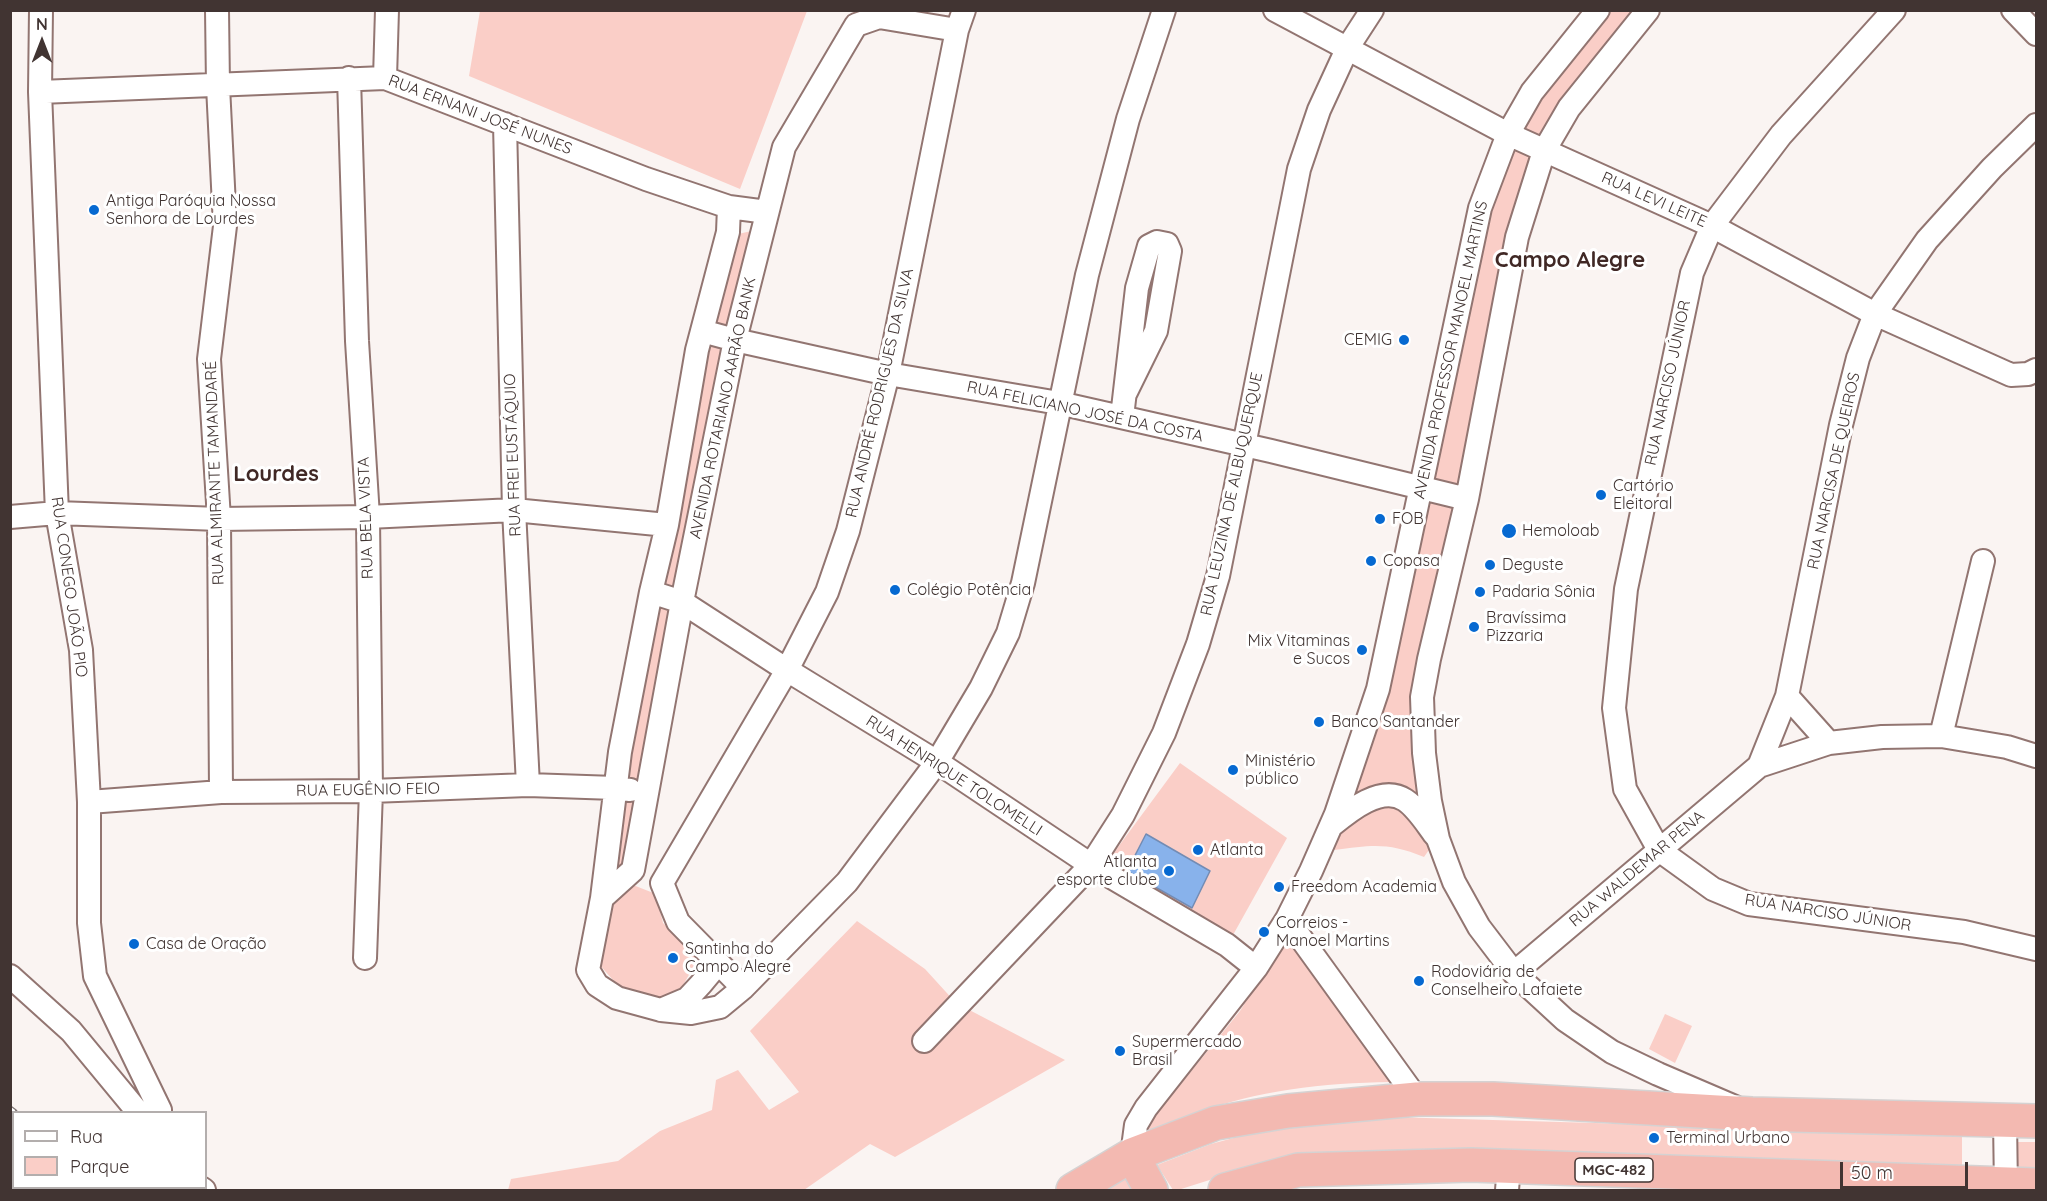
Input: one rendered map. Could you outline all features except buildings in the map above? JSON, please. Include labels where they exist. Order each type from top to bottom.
[{"type":"highway","points":[[1073,1191],[1132,1155],[1216,1123],[1288,1112],[1417,1099],[1493,1099],[1752,1114],[2037,1121]]},
{"type":"highway","points":[[1132,1155],[1151,1191]]},
{"type":"highway","name":"MGC-482","points":[[1225,1191],[1298,1170],[1396,1166],[1508,1179],[2016,1187]]},
{"type":"street","name":"RUA CONEGO JOÃO PIO","points":[[41,10],[40,92],[57,513],[81,651],[89,801],[89,923],[95,976],[160,1111]]},
{"type":"street","name":"RUA ALMIRANTE TAMANDARÉ","points":[[217,10],[218,86],[225,226],[209,359],[219,519],[221,792]]},
{"type":"street","points":[[385,78],[387,10]]},
{"type":"street","points":[[661,1010],[691,1014],[720,1007],[743,988],[847,882],[937,762],[981,688],[1008,633],[1023,583],[1087,275],[1128,119],[1164,10]]},
{"type":"street","name":"RUA LEVI LEITE","points":[[1275,10],[1508,134],[1712,226],[1875,314],[2011,375],[2028,374],[2037,370]]},
{"type":"street","name":"RUA LEUZINA DE ALBUQUERQUE","points":[[924,1041],[1090,865],[1123,815],[1164,733],[1196,649],[1218,576],[1299,169],[1319,110],[1348,48],[1372,10]]},
{"type":"street","name":"AVENIDA PROFESSOR MANOEL MARTINS","points":[[1132,1155],[1136,1125],[1146,1108],[1256,968],[1287,919],[1331,826],[1377,689],[1480,208],[1508,134],[1532,92],[1598,10]]},
{"type":"street","points":[[1648,10],[1569,108],[1544,151],[1517,237],[1467,499],[1428,659],[1422,697],[1424,753],[1438,839],[1454,882],[1479,927],[1514,973],[1565,1020],[1612,1052],[1752,1114]]},
{"type":"street","name":"RUA NARCISO JÚNIOR","points":[[1894,10],[1781,135],[1712,226],[1692,273],[1626,589],[1614,708],[1625,789],[1659,850],[1713,889],[1749,904],[1964,932],[2037,949]]},
{"type":"street","points":[[2013,10],[2037,34]]},
{"type":"street","name":"AVENIDA ROTARIANO AARÃO BANK","points":[[633,870],[682,602],[735,340],[784,147],[856,25],[879,17],[961,20]]},
{"type":"street","name":"RUA ANDRÉ RODRIGUES DA SILVA","points":[[662,883],[787,670],[827,592],[848,531],[888,374],[961,20]]},
{"type":"street","name":"RUA BELA VISTA","points":[[349,78],[357,341],[368,517],[370,791],[365,958]]},
{"type":"street","name":"RUA ERNANI JOSÉ NUNES","points":[[40,92],[385,78],[646,179],[729,207],[767,212]]},
{"type":"street","name":"RUA FREI EUSTÁQUIO","points":[[505,124],[514,510],[528,785]]},
{"type":"street","name":"RUA NARCISA DE QUEIROS","points":[[1759,766],[1787,696],[1841,425],[1858,358],[1875,314],[1927,240],[1992,168],[2037,124]]},
{"type":"street","name":"AVENIDA ROTARIANO AARÃO BANK","points":[[661,1010],[617,998],[597,985],[588,970],[602,898],[621,752],[651,592],[667,525],[697,350],[728,232],[729,207]]},
{"type":"street","points":[[1122,417],[1137,288],[1149,246],[1157,242],[1167,244],[1170,251],[1156,331],[1125,394]]},
{"type":"street","name":"RUA FELICIANO JOSÉ DA COSTA","points":[[702,331],[888,374],[1059,403],[1467,499]]},
{"type":"street","points":[[10,517],[57,513],[219,519],[368,517],[514,510],[667,525]]},
{"type":"street","points":[[1941,736],[1983,561]]},
{"type":"street","name":"RUA HENRIQUE TOLOMELLI","points":[[651,592],[682,602],[937,762],[1090,865],[1227,945],[1256,968]]},
{"type":"street","points":[[1787,696],[1829,743]]},
{"type":"street","points":[[1759,766],[1829,743],[1882,737],[1941,736],[2007,747],[2037,756]]},
{"type":"street","name":"RUA WALDEMAR PENA","points":[[1514,973],[1759,766]]},
{"type":"street","name":"RUA EUGÊNIO FEIO","points":[[89,801],[221,792],[370,791],[528,785],[615,788],[647,793]]},
{"type":"street","points":[[1331,826],[1359,805],[1373,798],[1388,796],[1403,798],[1414,808],[1438,839]]},
{"type":"street","points":[[602,898],[633,870],[662,883],[678,922],[743,988]]},
{"type":"street","points":[[1287,919],[1417,1099]]},
{"type":"street","points":[[661,1010],[687,999],[711,972],[712,958]]},
{"type":"street","points":[[10,976],[71,1031],[136,1111]]},
{"type":"street","points":[[2005,1120],[2016,1187]]},
{"type":"green space","points":[[480,10],[807,11],[740,189],[469,76]]},
{"type":"green space","points":[[1605,11],[1651,11],[1548,142],[1520,128],[1565,57]]},
{"type":"green space","points":[[1514,143],[1539,155],[1462,491],[1424,483],[1484,219]]},
{"type":"green space","points":[[760,229],[731,329],[712,328],[734,235]]},
{"type":"green space","points":[[710,337],[728,339],[679,596],[660,591]]},
{"type":"green space","points":[[1424,495],[1463,502],[1425,660],[1429,818],[1396,786],[1336,814]]},
{"type":"green space","points":[[660,600],[677,604],[643,788],[626,788]]},
{"type":"green space","name":"Atlanta","points":[[1180,763],[1287,838],[1228,944],[1107,862]]},
{"type":"green space","points":[[623,798],[640,798],[629,867],[607,888]]},
{"type":"green space","points":[[1404,801],[1431,847],[1424,857],[1400,849],[1380,846],[1334,850],[1346,821],[1382,805]]},
{"type":"green space","points":[[633,885],[656,894],[663,923],[699,957],[682,987],[661,998],[621,989],[597,962],[609,902]]},
{"type":"green space","points":[[857,921],[925,969],[956,1003],[1065,1060],[895,1157],[870,1144],[804,1190],[508,1190],[511,1179],[618,1161],[660,1131],[712,1110],[716,1080],[738,1070],[769,1110],[799,1092],[750,1031]]},
{"type":"green space","points":[[1287,934],[1403,1082],[1328,1085],[1254,1096],[1205,1110],[1137,1138],[1240,1011]]},
{"type":"green space","points":[[1665,1014],[1692,1026],[1675,1063],[1649,1049]]},
{"type":"green space","points":[[1359,1116],[1962,1134],[1962,1172],[1356,1151],[1296,1158],[1173,1190],[1157,1165],[1211,1144],[1293,1122]]},
{"type":"green space","points":[[2011,1142],[2036,1142],[2036,1175],[2010,1174]]},
{"type":"green space","points":[[1131,1170],[1143,1190],[1096,1190]]},
{"type":"water","name":"Atlanta esporte clube","points":[[1146,834],[1210,871],[1192,908],[1127,871]]},
{"type":"place","name":"Antiga Paróquia Nossa Senhora de Lourdes","points":[[94,210]]},
{"type":"place","name":"CEMIG","points":[[1404,340]]},
{"type":"place","name":"Cartório Eleitoral","points":[[1601,495]]},
{"type":"place","name":"FOB","points":[[1380,519]]},
{"type":"place","name":"Hemoloab","points":[[1509,531]]},
{"type":"place","name":"Copasa","points":[[1371,561]]},
{"type":"place","name":"Deguste","points":[[1490,565]]},
{"type":"place","name":"Colégio Potência","points":[[895,590]]},
{"type":"place","name":"Padaria Sônia","points":[[1480,592]]},
{"type":"place","name":"Bravíssima Pizzaria","points":[[1474,627]]},
{"type":"place","name":"Mix Vitaminas e Sucos","points":[[1362,650]]},
{"type":"place","name":"Banco Santander","points":[[1319,722]]},
{"type":"place","name":"Ministério público","points":[[1233,770]]},
{"type":"place","name":"Atlanta","points":[[1198,850]]},
{"type":"place","name":"Atlanta esporte clube","points":[[1169,871]]},
{"type":"place","name":"Freedom Academia","points":[[1279,887]]},
{"type":"place","name":"Correios - Manoel Martins","points":[[1264,932]]},
{"type":"place","name":"Casa de Oração","points":[[134,944]]},
{"type":"place","name":"Santinha do Campo Alegre","points":[[673,958]]},
{"type":"place","name":"Rodoviária de Conselheiro Lafaiete","points":[[1419,981]]},
{"type":"place","name":"Supermercado Brasil","points":[[1120,1051]]},
{"type":"place","name":"Terminal Urbano","points":[[1654,1138]]},
{"type":"district","name":"Campo Alegre","points":[[1570,260]]},
{"type":"district","name":"Lourdes","points":[[276,474]]}]
